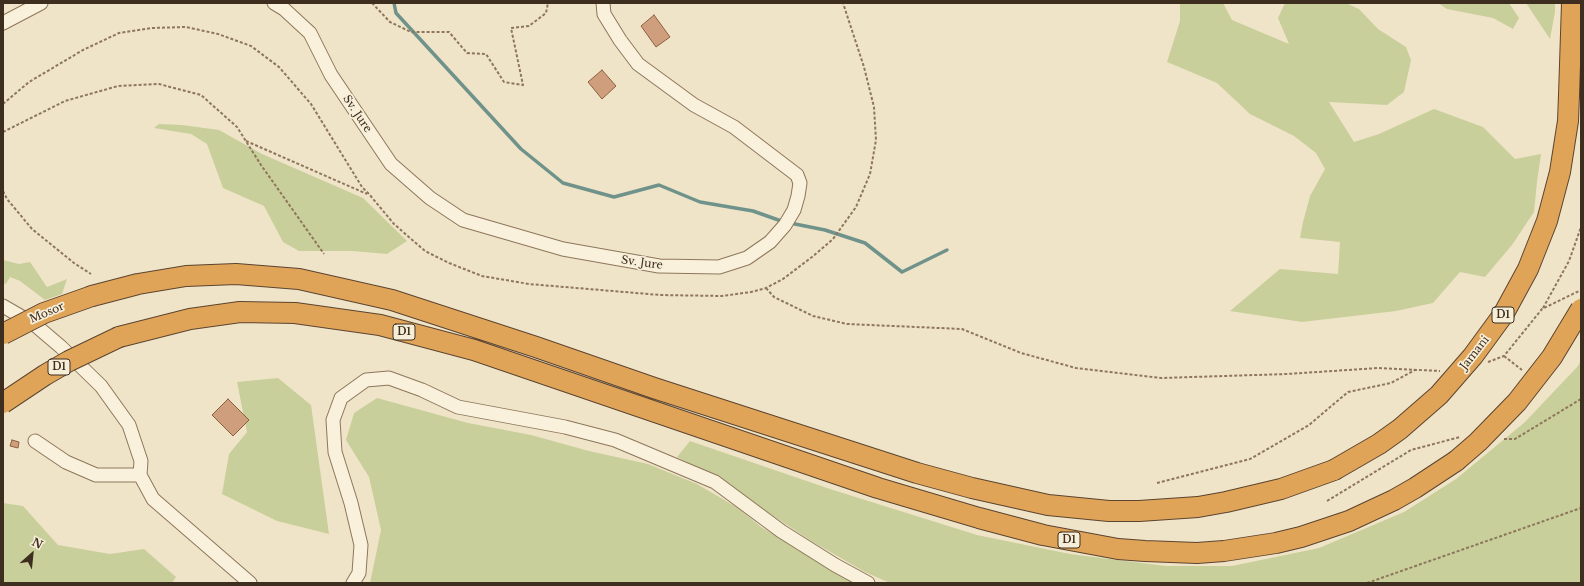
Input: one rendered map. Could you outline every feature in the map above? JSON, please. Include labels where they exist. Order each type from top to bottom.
[{"type":"highway","name":"Jamani","points":[[92,296],[138,284],[186,276],[236,274],[299,279],[392,300],[536,347],[654,388],[917,473],[972,488],[1048,505],[1109,511],[1139,511],[1198,507],[1233,501],[1274,491],[1334,470],[1357,458],[1389,436],[1420,412],[1438,395],[1473,356],[1503,315],[1528,269],[1549,215],[1560,172],[1565,146],[1569,95],[1572,3]]},
{"type":"highway","name":"Mosor","points":[[3,334],[44,313],[92,296]]},
{"type":"highway","name":"D1","points":[[3,403],[69,361],[119,337],[190,319],[240,312],[295,312],[380,325],[474,350],[878,488],[1043,535],[1118,549],[1171,553],[1224,551],[1301,537],[1349,520],[1388,503],[1415,488],[1456,460],[1498,422],[1522,396],[1552,357],[1581,309]]},
{"type":"street","points":[[3,23],[40,3]]},
{"type":"street","name":"Sv. Jure","points":[[274,3],[284,8],[310,33],[331,75],[391,164],[430,198],[463,220],[563,249],[659,266],[719,267],[747,258],[770,242],[788,220],[794,210],[798,196],[800,183],[797,175],[734,128],[694,104],[638,64],[620,40],[604,14],[603,3]]},
{"type":"street","points":[[3,306],[34,324],[61,347],[101,386],[129,425],[141,460],[140,474],[153,499],[250,583]]},
{"type":"street","points":[[354,583],[359,573],[361,545],[351,503],[335,452],[333,420],[341,398],[366,380],[389,378],[422,390],[458,407],[565,427],[615,440],[715,482],[781,531],[835,565],[868,583]]},
{"type":"street","points":[[35,441],[66,462],[96,475],[140,474]]},
{"type":"path","points":[[372,3],[390,22],[411,32],[449,32],[467,53],[486,54],[504,82],[523,85],[511,28],[529,26],[546,13],[548,3]]},
{"type":"path","points":[[3,104],[29,82],[83,50],[119,33],[152,28],[186,27],[218,34],[251,46],[279,67],[311,104],[362,187],[394,224],[425,251],[449,263],[482,276],[529,284],[660,295],[722,296],[751,292],[766,288],[783,279],[812,257],[833,238],[856,207],[870,174],[876,140],[874,107],[864,67],[843,3]]},
{"type":"path","points":[[3,132],[65,101],[118,86],[159,84],[201,95],[237,127],[261,165],[324,254]]},
{"type":"path","points":[[245,140],[369,194]]},
{"type":"path","points":[[3,191],[7,199],[32,230],[74,264],[91,274]]},
{"type":"path","points":[[1484,364],[1504,356],[1542,309],[1569,261],[1581,227]]},
{"type":"path","points":[[766,288],[774,297],[813,316],[847,324],[962,329],[1021,353],[1076,368],[1161,378],[1287,374],[1378,368],[1443,371]]},
{"type":"path","points":[[1542,309],[1581,290]]},
{"type":"path","points":[[1504,356],[1525,372]]},
{"type":"path","points":[[1157,483],[1250,459],[1309,425],[1348,392],[1391,383],[1415,370]]},
{"type":"path","points":[[1366,583],[1581,508]]},
{"type":"green space","points":[[1180,3],[1223,3],[1232,20],[1289,44],[1278,18],[1285,3],[1346,3],[1359,9],[1378,29],[1406,47],[1411,60],[1404,92],[1387,105],[1329,102],[1354,142],[1379,134],[1434,109],[1483,127],[1515,159],[1541,154],[1534,212],[1512,245],[1485,277],[1460,272],[1433,303],[1396,311],[1302,322],[1230,311],[1280,269],[1338,274],[1340,242],[1300,238],[1310,196],[1325,169],[1316,153],[1294,136],[1250,114],[1217,83],[1167,62],[1180,21]]},
{"type":"green space","points":[[1438,3],[1509,3],[1519,18],[1513,29],[1493,18],[1447,9]]},
{"type":"green space","points":[[1526,3],[1555,3],[1555,12],[1550,39]]},
{"type":"green space","points":[[159,124],[182,125],[219,130],[262,154],[363,198],[407,241],[387,254],[352,251],[299,251],[283,242],[264,206],[223,188],[207,144],[191,134],[154,128]]},
{"type":"green space","points":[[3,260],[19,264],[30,262],[47,287],[67,279],[62,294],[45,300],[20,281],[10,277],[6,284],[3,283]]},
{"type":"green space","points":[[1581,360],[1581,583],[890,583],[865,572],[813,542],[708,473],[677,457],[690,441],[830,489],[977,535],[1070,554],[1166,566],[1232,566],[1319,548],[1404,512],[1456,479],[1525,422],[1578,366]]},
{"type":"green space","points":[[278,378],[311,405],[329,534],[277,521],[222,494],[229,454],[247,432],[237,382]]},
{"type":"green space","points":[[377,398],[468,423],[531,435],[589,451],[648,464],[697,484],[738,508],[761,527],[856,583],[370,583],[381,530],[369,477],[346,440],[354,413]]},
{"type":"green space","points":[[3,503],[23,506],[58,545],[110,554],[144,549],[176,577],[172,583],[3,583]]},
{"type":"building","points":[[654,15],[670,37],[656,47],[641,26]]},
{"type":"building","points":[[602,70],[616,86],[602,99],[588,82]]},
{"type":"building","points":[[228,399],[249,420],[233,436],[212,415]]},
{"type":"building","points":[[12,440],[19,442],[18,448],[10,446]]},
{"type":"waterway","points":[[394,3],[396,13],[521,149],[563,183],[614,197],[659,185],[700,202],[753,211],[784,222]]},
{"type":"waterway","points":[[790,223],[825,230],[865,243],[902,272],[947,250]]}]
